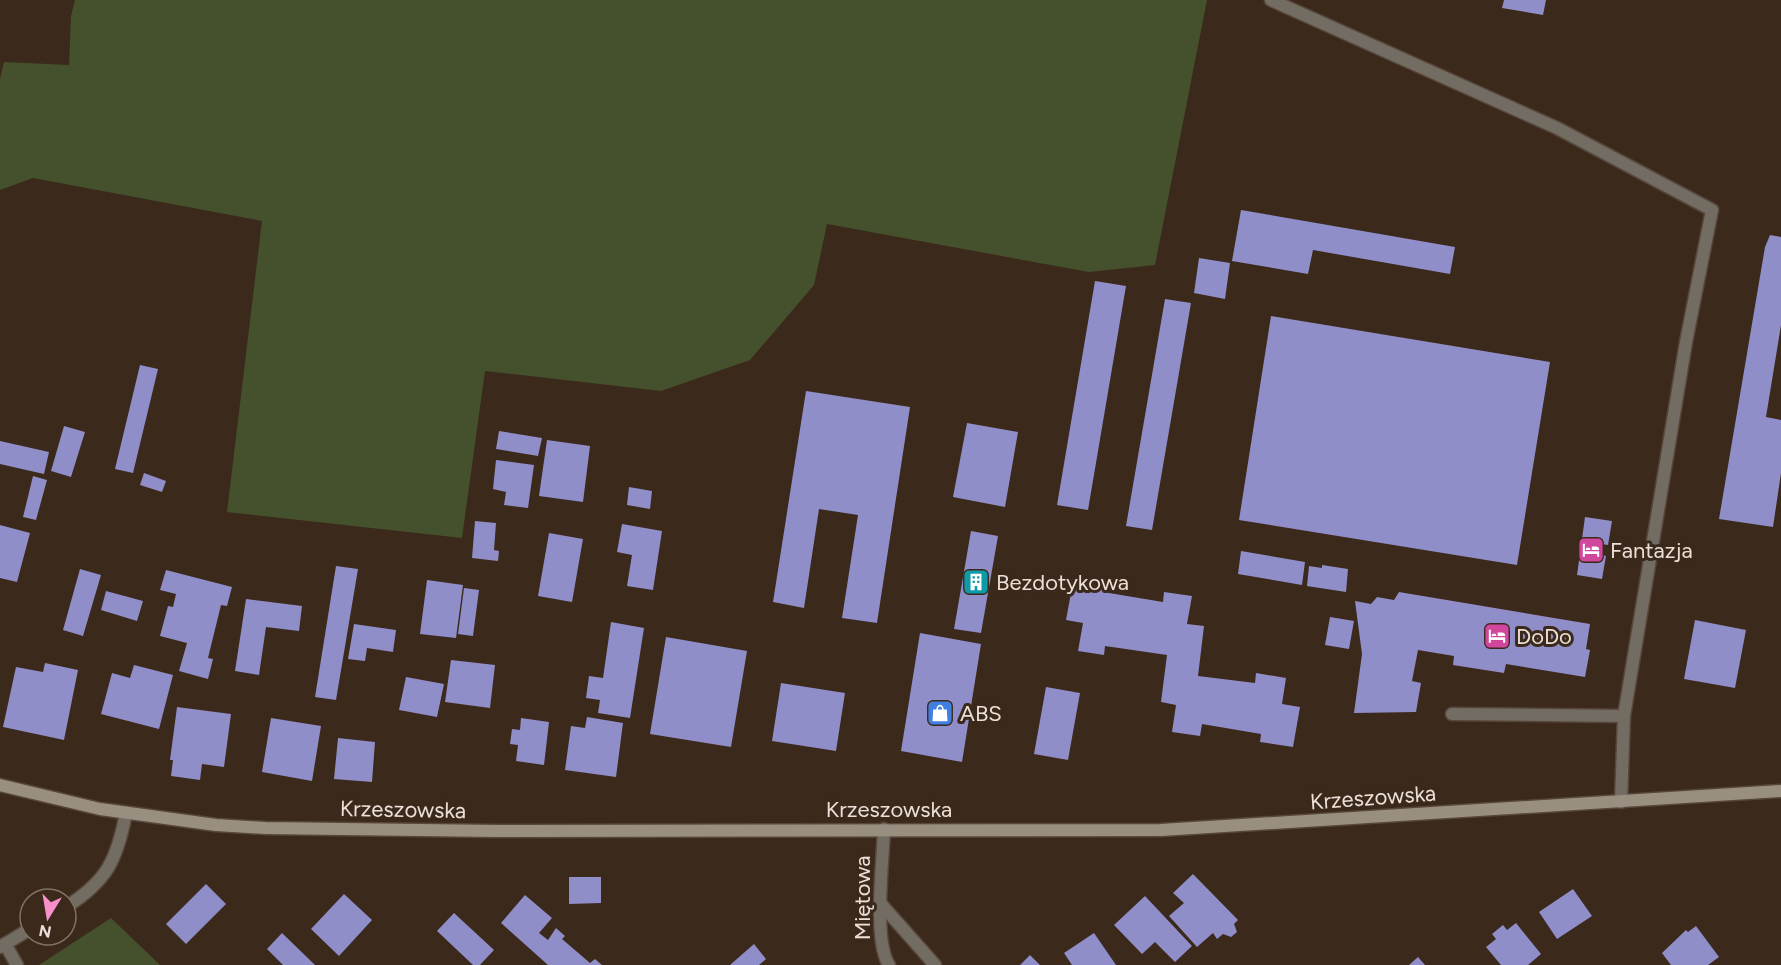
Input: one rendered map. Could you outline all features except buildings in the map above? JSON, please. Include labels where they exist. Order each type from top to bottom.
[{"type":"main road","name":"Krzeszowska","points":[[0,785],[126,813],[184,822],[265,828],[486,831],[1161,830],[1781,791]]},
{"type":"street","points":[[1271,0],[1557,128],[1712,210],[1686,342],[1624,716],[1621,802]]},
{"type":"street","points":[[1452,714],[1624,716]]},
{"type":"street","points":[[78,899],[88,893],[112,862],[119,848],[126,813]]},
{"type":"street","name":"Miętowa","points":[[884,830],[881,938],[884,958],[889,965]]},
{"type":"street","points":[[881,904],[934,965]]},
{"type":"street","points":[[17,965],[2,946],[18,936]]},
{"type":"green space","points":[[75,0],[1207,0],[1155,265],[1089,272],[827,224],[814,285],[750,360],[661,391],[485,371],[462,538],[227,512],[262,221],[33,178],[0,190],[0,79],[4,62],[69,65],[71,16]]},
{"type":"green space","points":[[111,918],[160,965],[39,965],[67,947],[78,947],[78,940]]},
{"type":"place","name":"Fantazja","points":[[1591,550]]},
{"type":"place","name":"Bezdotykowa","points":[[976,582]]},
{"type":"place","name":"DoDo","points":[[1497,636]]},
{"type":"place","name":"ABS","points":[[940,713]]}]
